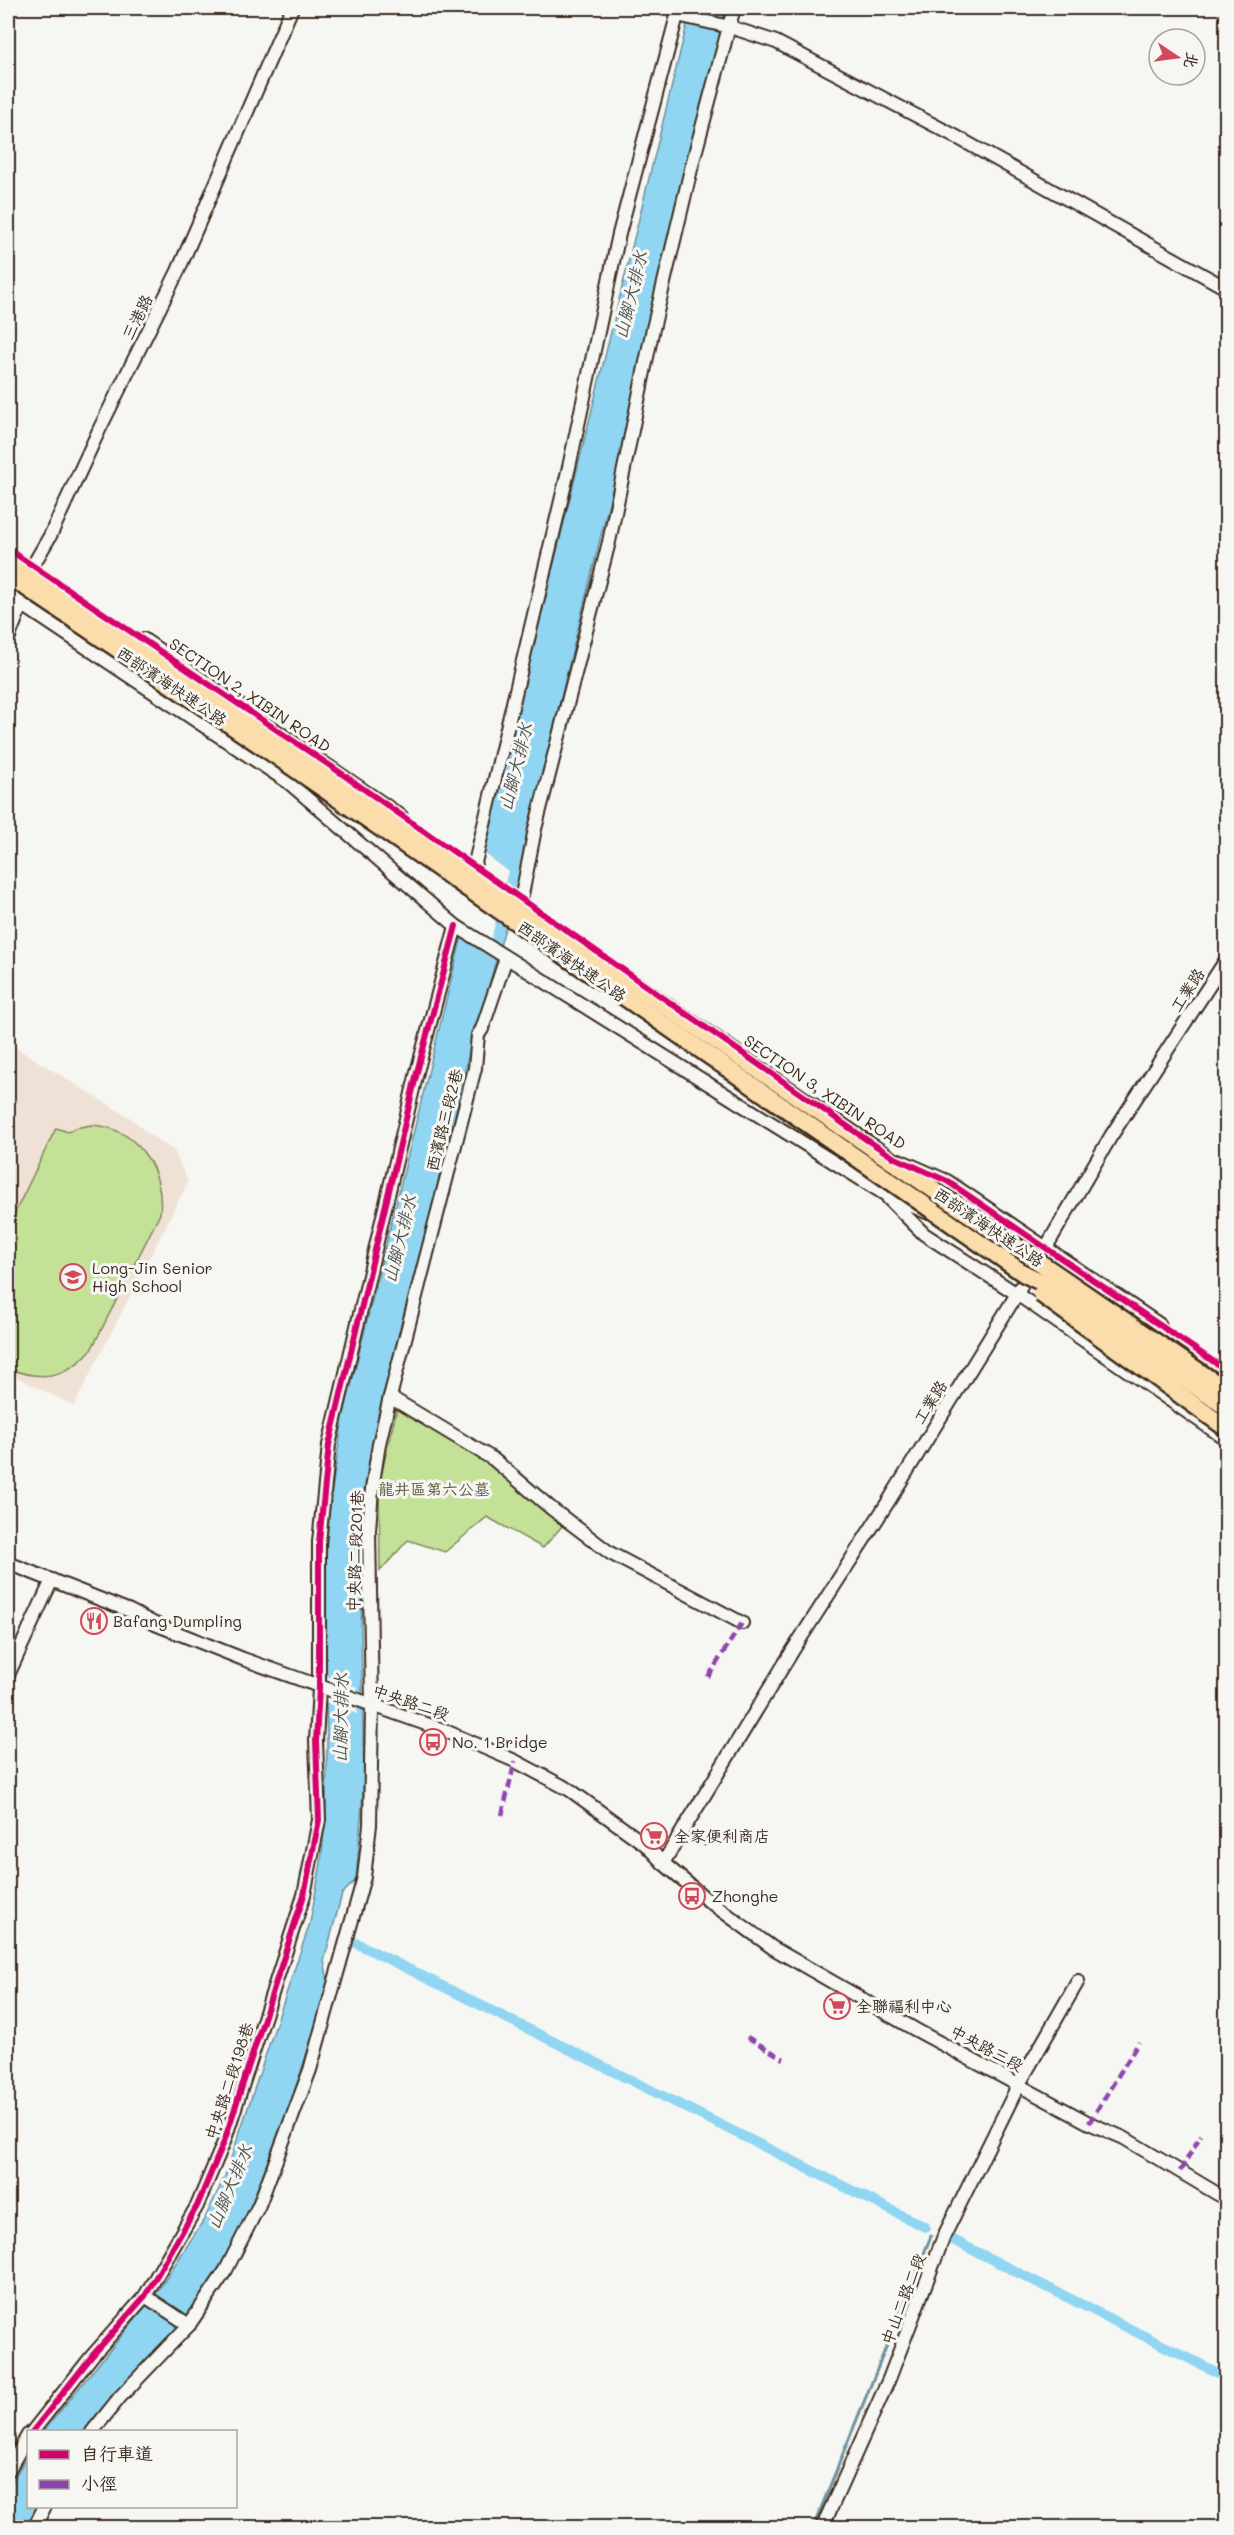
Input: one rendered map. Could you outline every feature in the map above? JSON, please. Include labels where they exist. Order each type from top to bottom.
[{"type":"highway","name":"西部濱海快速公路","points":[[8,556],[1227,1390]]},
{"type":"highway","name":"西部濱海快速公路","points":[[8,575],[298,771],[1043,1283],[1227,1405]]},
{"type":"highway","points":[[1027,1271],[1036,1291],[1227,1428]]},
{"type":"highway","points":[[1104,1306],[1149,1326],[1227,1380]]},
{"type":"street","name":"三港路","points":[[8,639],[22,605],[32,567],[50,536],[100,428],[178,271],[292,8]]},
{"type":"street","points":[[521,900],[535,830],[609,542],[652,333],[692,165],[734,8]]},
{"type":"street","points":[[474,867],[569,467],[619,234],[678,11],[776,42],[953,135],[1227,288]]},
{"type":"street","name":"SECTION 2, XIBIN ROAD","points":[[8,549],[243,705],[474,867]]},
{"type":"street","points":[[8,595],[288,782],[456,926],[506,958]]},
{"type":"street","name":"SECTION 3, XIBIN ROAD","points":[[474,867],[893,1157],[983,1238],[1027,1271]]},
{"type":"street","name":"中央路二段198巷","points":[[34,2430],[92,2356],[145,2296],[206,2187],[224,2142],[304,1895],[319,1820],[316,1740],[319,1688],[319,1542],[329,1445],[417,1072],[456,926]]},
{"type":"street","name":"SECTION 3, XIBIN ROAD","points":[[506,958],[883,1193],[983,1238]]},
{"type":"street","name":"西濱路三段2巷","points":[[390,1397],[475,1068],[478,1035],[506,958]]},
{"type":"street","name":"工業路","points":[[663,1863],[793,1650],[1017,1294],[1027,1271],[1046,1249],[1111,1136],[1227,960]]},
{"type":"street","name":"SECTION 3, XIBIN ROAD","points":[[893,1157],[947,1181],[1227,1370]]},
{"type":"street","name":"SECTION 3, XIBIN ROAD","points":[[883,1193],[924,1234],[1017,1294],[1227,1439]]},
{"type":"street","points":[[390,1397],[493,1460],[610,1553],[742,1623]]},
{"type":"street","name":"中央路二段201巷","points":[[94,2430],[120,2397],[189,2325],[226,2270],[259,2205],[310,2070],[364,1877],[370,1825],[372,1707],[369,1530],[379,1444],[390,1397]]},
{"type":"street","name":"中央路二段","points":[[8,1563],[234,1656],[500,1753],[570,1790],[646,1845],[663,1863],[706,1899]]},
{"type":"street","points":[[8,1675],[52,1580]]},
{"type":"street","name":"中央路三段","points":[[706,1899],[773,1948],[853,1995],[1089,2123],[1124,2138],[1227,2199]]},
{"type":"street","name":"中山二路二段","points":[[822,2528],[890,2379],[944,2236],[1019,2084],[1078,1981]]},
{"type":"street","points":[[145,2296],[189,2325]]},
{"type":"street","points":[[8,2471],[27,2437]]},
{"type":"street","points":[[34,2528],[44,2508]]},
{"type":"shaded area","name":"Long-Jin Senior High School","points":[[8,1043],[132,1119],[147,1133],[174,1151],[188,1182],[74,1406],[8,1373]]},
{"type":"green space","name":"Long-Jin Senior High School","points":[[91,1125],[122,1134],[134,1142],[145,1154],[158,1182],[160,1214],[91,1350],[63,1372],[43,1376],[20,1372],[8,1368],[8,1227],[56,1128],[68,1132]]},
{"type":"green space","name":"龍井區第六公墓","points":[[397,1408],[515,1474],[563,1525],[543,1548],[487,1517],[445,1552],[408,1540],[380,1571],[379,1484]]},
{"type":"water","name":"山腳大排水","points":[[691,8],[731,8],[549,746],[518,881],[479,1022],[475,1026],[451,1133],[378,1416],[365,1508],[361,1628],[364,1780],[356,1880],[342,1894],[324,1961],[329,1985],[294,2093],[243,2226],[225,2260],[187,2317],[170,2338],[127,2381],[89,2430],[45,2430],[158,2291],[205,2218],[225,2176],[310,1923],[321,1863],[326,1810],[324,1611],[326,1555],[330,1502],[343,1418]]},
{"type":"water","points":[[27,2456],[27,2508],[37,2508],[27,2527],[8,2527],[8,2489]]},
{"type":"pier","points":[[688,8],[717,14],[714,28],[685,21]]},
{"type":"pier","points":[[481,851],[508,871],[489,948],[462,929]]},
{"type":"pier","points":[[323,1675],[357,1687],[357,1714],[323,1701]]},
{"type":"waterway","points":[[352,1941],[925,2227]]},
{"type":"waterway","points":[[813,2528],[931,2236]]},
{"type":"waterway","points":[[951,2239],[1226,2377]]},
{"type":"marked path","points":[[708,1677],[742,1623]]},
{"type":"marked path","points":[[502,1815],[515,1761]]},
{"type":"marked path","points":[[703,1845],[715,1837]]},
{"type":"marked path","points":[[747,2037],[784,2059]]},
{"type":"marked path","points":[[1089,2123],[1139,2042]]},
{"type":"marked path","points":[[1180,2171],[1201,2135]]},
{"type":"cycle path","points":[[8,549],[335,769],[867,1140],[893,1157],[947,1181],[1226,1370]]},
{"type":"cycle path","points":[[34,2430],[92,2356],[145,2296],[197,2206],[224,2142],[304,1895],[319,1820],[316,1741],[319,1688],[319,1542],[329,1445],[417,1072],[456,926]]},
{"type":"place","name":"Long-Jin Senior High School","points":[[73,1277]]},
{"type":"place","name":"Bafang Dumpling","points":[[94,1621]]},
{"type":"place","name":"No. 1 Bridge","points":[[433,1742]]},
{"type":"place","name":"全家便利商店","points":[[654,1836]]},
{"type":"place","name":"Zhonghe","points":[[692,1896]]},
{"type":"place","name":"全聯福利中心","points":[[837,2006]]}]
